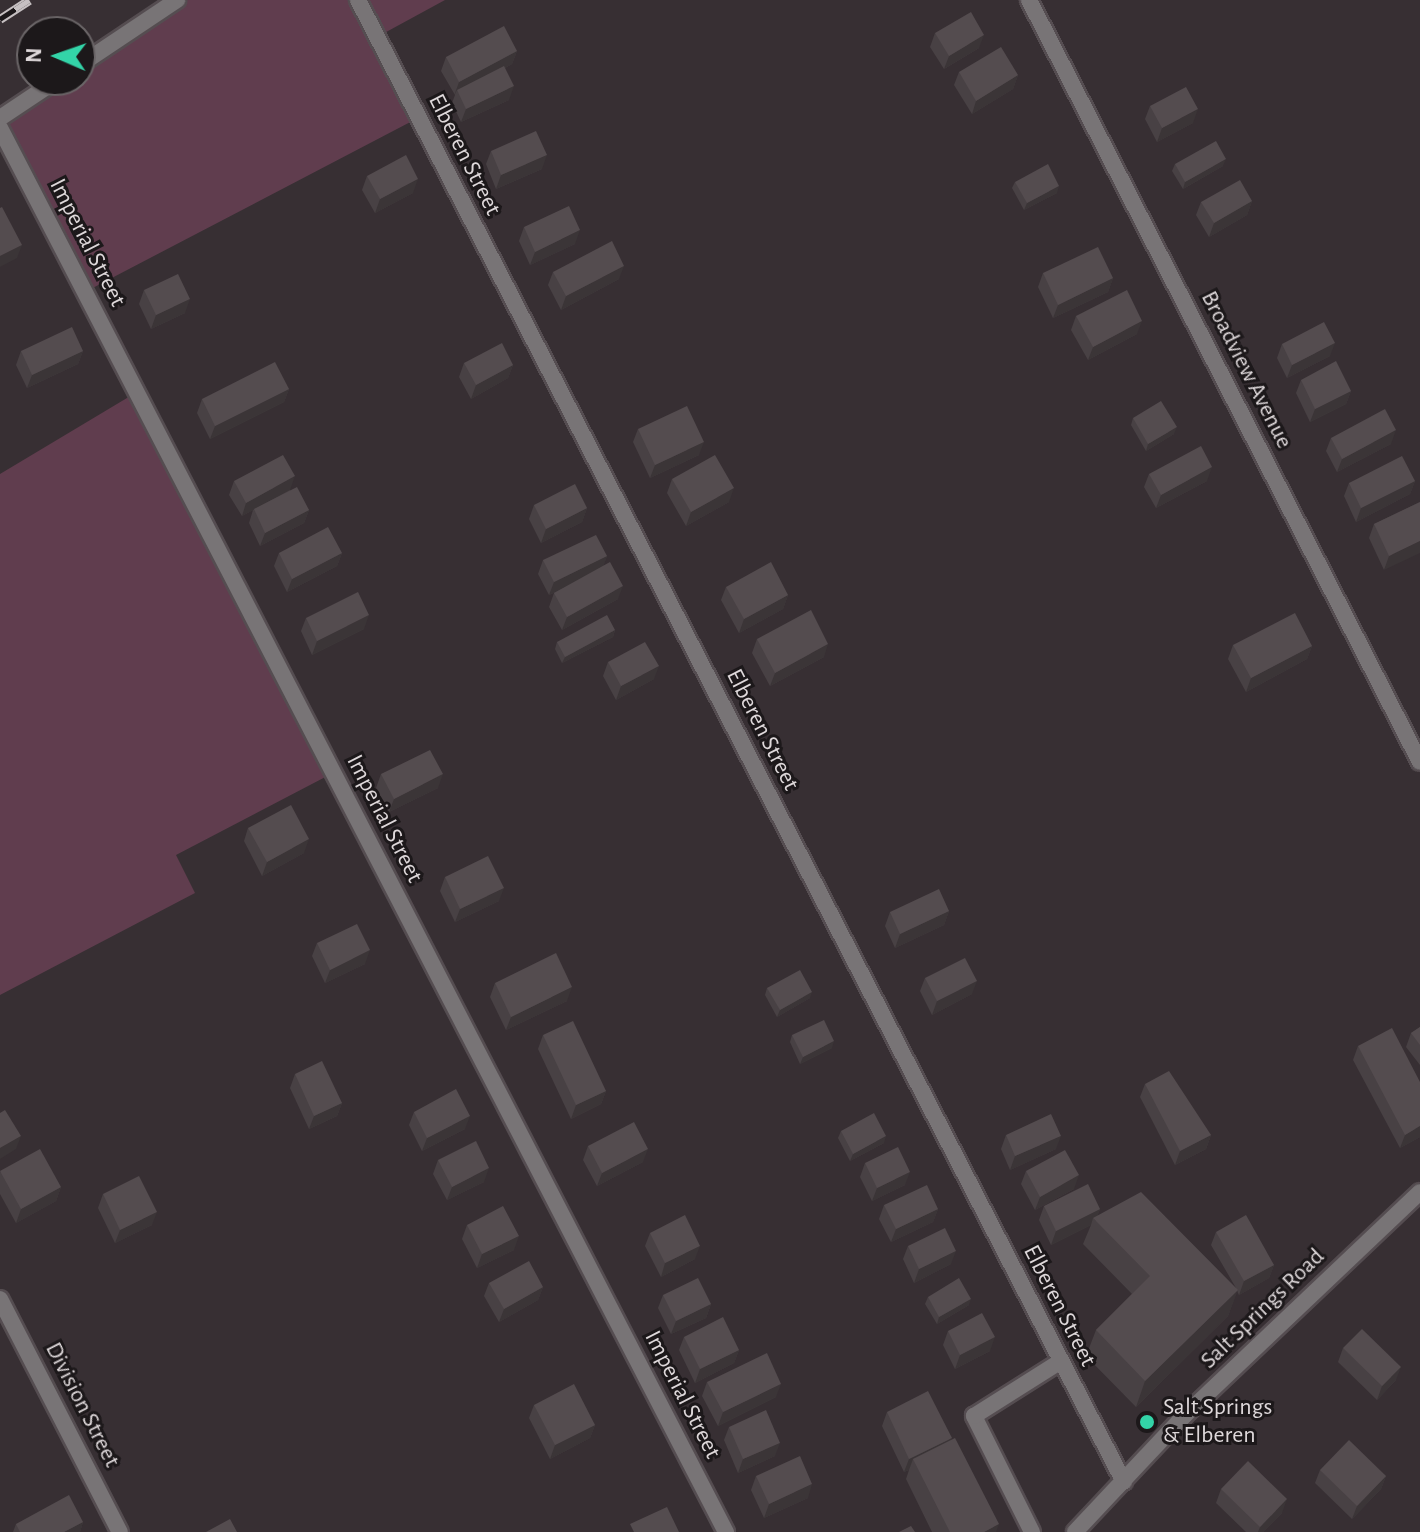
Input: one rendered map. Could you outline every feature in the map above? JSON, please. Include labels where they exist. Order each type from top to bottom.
[{"type":"street","points":[[96,54],[177,0]]},
{"type":"street","name":"Elberen Street","points":[[358,0],[1124,1482]]},
{"type":"street","name":"Broadview Avenue","points":[[1029,0],[1420,762]]},
{"type":"street","points":[[0,118],[33,96]]},
{"type":"street","name":"Imperial Street","points":[[0,128],[726,1532]]},
{"type":"street","name":"Salt Springs Road","points":[[1075,1532],[1420,1192]]},
{"type":"street","name":"Division Street","points":[[0,1299],[120,1532]]},
{"type":"street","points":[[1032,1532],[974,1416],[1061,1361]]},
{"type":"shaded area","points":[[177,0],[445,0],[377,37],[418,118],[85,292],[0,118],[33,96],[96,96],[96,54]]},
{"type":"shaded area","points":[[137,392],[333,773],[176,855],[195,893],[0,995],[0,474]]},
{"type":"building","points":[[971,12],[984,35],[949,56],[935,33]]},
{"type":"building","points":[[504,26],[517,51],[459,82],[446,57]]},
{"type":"building","points":[[1001,47],[1018,75],[976,101],[959,72]]},
{"type":"building","points":[[504,66],[514,86],[466,109],[457,90]]},
{"type":"building","points":[[1186,87],[1198,109],[1162,128],[1150,106]]},
{"type":"building","points":[[536,131],[547,155],[501,175],[491,151]]},
{"type":"building","points":[[1216,141],[1226,159],[1185,182],[1175,164]]},
{"type":"building","points":[[406,155],[418,179],[380,199],[367,176]]},
{"type":"building","points":[[1048,164],[1059,186],[1027,203],[1015,182]]},
{"type":"building","points":[[1240,180],[1252,201],[1214,223],[1201,202]]},
{"type":"building","points":[[569,206],[580,230],[535,252],[524,227]]},
{"type":"building","points":[[0,208],[22,245],[0,256]]},
{"type":"building","points":[[612,241],[624,266],[566,296],[553,272]]},
{"type":"building","points":[[1098,247],[1113,278],[1058,305],[1043,273]]},
{"type":"building","points":[[178,274],[190,299],[156,315],[144,290]]},
{"type":"building","points":[[1127,290],[1142,321],[1093,347],[1076,316]]},
{"type":"building","points":[[1324,322],[1335,343],[1292,365],[1282,344]]},
{"type":"building","points":[[72,327],[83,351],[32,375],[21,351]]},
{"type":"building","points":[[502,343],[513,365],[476,385],[464,363]]},
{"type":"building","points":[[1336,361],[1351,391],[1315,409],[1301,380]]},
{"type":"building","points":[[275,362],[289,389],[215,426],[202,399]]},
{"type":"building","points":[[1161,401],[1177,427],[1148,444],[1133,418]]},
{"type":"building","points":[[687,406],[704,442],[655,465],[638,429]]},
{"type":"building","points":[[1385,409],[1396,430],[1342,459],[1331,438]]},
{"type":"building","points":[[1201,446],[1212,467],[1161,495],[1149,474]]},
{"type":"building","points":[[283,455],[295,476],[246,503],[234,481]]},
{"type":"building","points":[[715,455],[734,488],[691,512],[672,479]]},
{"type":"building","points":[[1402,456],[1415,481],[1361,508],[1349,483]]},
{"type":"building","points":[[575,484],[587,508],[546,529],[534,505]]},
{"type":"building","points":[[297,487],[309,510],[265,533],[254,509]]},
{"type":"building","points":[[1420,502],[1420,541],[1389,556],[1374,524]]},
{"type":"building","points":[[328,527],[342,553],[292,579],[279,553]]},
{"type":"building","points":[[596,535],[607,556],[554,582],[543,560]]},
{"type":"building","points":[[610,562],[623,586],[567,617],[554,593]]},
{"type":"building","points":[[771,562],[788,595],[744,619],[726,587]]},
{"type":"building","points":[[358,592],[369,615],[317,641],[306,618]]},
{"type":"building","points":[[811,610],[828,644],[775,673],[757,639]]},
{"type":"building","points":[[1295,613],[1312,646],[1251,678],[1233,645]]},
{"type":"building","points":[[607,615],[615,630],[565,657],[557,642]]},
{"type":"building","points":[[645,642],[659,666],[621,686],[608,662]]},
{"type":"building","points":[[430,750],[443,774],[394,799],[381,774]]},
{"type":"building","points":[[291,805],[309,839],[267,862],[248,828]]},
{"type":"building","points":[[488,856],[504,888],[460,909],[445,877]]},
{"type":"building","points":[[939,889],[949,911],[900,934],[890,912]]},
{"type":"building","points":[[357,924],[370,950],[330,970],[317,943]]},
{"type":"building","points":[[556,953],[572,987],[511,1017],[495,983]]},
{"type":"building","points":[[965,958],[977,981],[937,1001],[925,978]]},
{"type":"building","points":[[800,970],[812,992],[780,1010],[767,988]]},
{"type":"building","points":[[824,1020],[834,1041],[803,1057],[792,1035]]},
{"type":"building","points":[[573,1021],[606,1091],[576,1105],[543,1035]]},
{"type":"building","points":[[1420,1027],[1420,1045],[1411,1033]]},
{"type":"building","points":[[1392,1028],[1420,1082],[1420,1126],[1405,1135],[1358,1046]]},
{"type":"building","points":[[322,1061],[342,1103],[314,1116],[295,1074]]},
{"type":"building","points":[[1169,1071],[1211,1135],[1180,1151],[1145,1084]]},
{"type":"building","points":[[456,1089],[470,1116],[427,1138],[414,1112]]},
{"type":"building","points":[[5,1110],[21,1136],[0,1148],[0,1113]]},
{"type":"building","points":[[874,1113],[886,1136],[853,1154],[841,1131]]},
{"type":"building","points":[[1051,1114],[1061,1136],[1015,1156],[1006,1135]]},
{"type":"building","points":[[634,1122],[648,1149],[602,1173],[588,1146]]},
{"type":"building","points":[[476,1141],[489,1168],[452,1187],[438,1160]]},
{"type":"building","points":[[898,1147],[910,1172],[877,1188],[865,1163]]},
{"type":"building","points":[[40,1149],[61,1187],[21,1209],[0,1171]]},
{"type":"building","points":[[1065,1150],[1079,1175],[1040,1197],[1026,1171]]},
{"type":"building","points":[[139,1176],[157,1212],[120,1230],[103,1194]]},
{"type":"building","points":[[1088,1184],[1100,1209],[1056,1231],[1044,1206]]},
{"type":"building","points":[[927,1185],[938,1209],[896,1229],[884,1205]]},
{"type":"building","points":[[1141,1192],[1238,1290],[1145,1381],[1096,1330],[1150,1276],[1093,1218]]},
{"type":"building","points":[[503,1206],[519,1236],[482,1254],[467,1225]]},
{"type":"building","points":[[685,1215],[700,1246],[665,1263],[650,1233]]},
{"type":"building","points":[[1246,1215],[1274,1265],[1244,1281],[1216,1232]]},
{"type":"building","points":[[945,1228],[956,1251],[919,1269],[908,1246]]},
{"type":"building","points":[[529,1261],[543,1287],[504,1309],[489,1283]]},
{"type":"building","points":[[698,1278],[711,1304],[676,1321],[663,1295]]},
{"type":"building","points":[[959,1278],[971,1299],[939,1317],[928,1297]]},
{"type":"building","points":[[982,1313],[995,1337],[960,1355],[948,1331]]},
{"type":"building","points":[[723,1317],[739,1350],[700,1369],[684,1337]]},
{"type":"building","points":[[1362,1329],[1401,1367],[1382,1386],[1343,1348]]},
{"type":"building","points":[[767,1353],[781,1384],[723,1412],[707,1382]]},
{"type":"building","points":[[574,1384],[595,1425],[555,1445],[534,1405]]},
{"type":"building","points":[[928,1391],[952,1438],[909,1459],[887,1412]]},
{"type":"building","points":[[766,1410],[780,1443],[743,1459],[729,1427]]},
{"type":"building","points":[[955,1438],[999,1524],[984,1532],[950,1532],[913,1459]]},
{"type":"building","points":[[1349,1440],[1386,1476],[1357,1506],[1320,1470]]},
{"type":"building","points":[[800,1456],[812,1484],[769,1504],[756,1476]]},
{"type":"building","points":[[1248,1461],[1287,1499],[1260,1527],[1221,1489]]},
{"type":"building","points":[[69,1495],[83,1522],[64,1532],[20,1532],[16,1524]]},
{"type":"building","points":[[667,1507],[679,1532],[634,1532],[630,1524]]},
{"type":"building","points":[[230,1519],[237,1532],[206,1532]]},
{"type":"building","points":[[911,1526],[915,1532],[899,1532]]},
{"type":"railway","points":[[0,19],[29,0]]},
{"type":"place","name":"Salt Springs & Elberen","points":[[1147,1422]]}]
